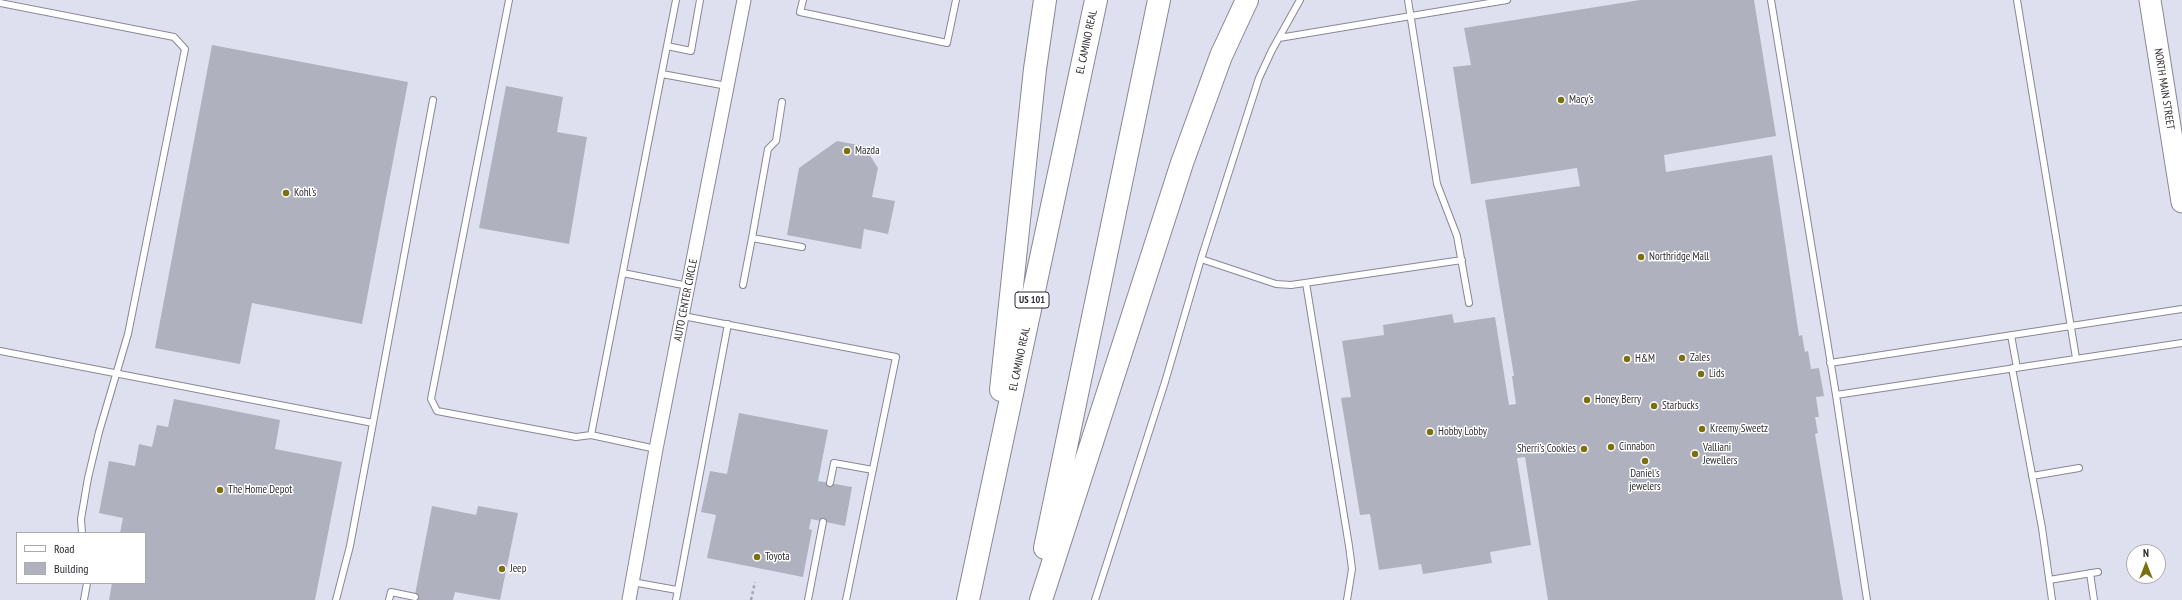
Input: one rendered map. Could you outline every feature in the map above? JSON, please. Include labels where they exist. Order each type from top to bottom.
[{"type":"highway","points":[[988,508],[1035,69],[1045,0]]},
{"type":"highway","name":"EL CAMINO REAL","points":[[968,600],[1096,0]]},
{"type":"highway","points":[[1034,600],[1159,0]]},
{"type":"highway","points":[[1041,600],[1182,162],[1221,56],[1246,0]]},
{"type":"main road","name":"NORTH MAIN STREET","points":[[2150,0],[2182,202]]},
{"type":"street","name":"AUTO CENTER CIRCLE","points":[[629,600],[656,448],[744,0]]},
{"type":"lane","points":[[509,0],[431,399],[437,411],[576,437],[592,435],[656,448]]},
{"type":"lane","points":[[592,435],[676,0]]},
{"type":"lane","points":[[667,46],[690,51],[700,0]]},
{"type":"lane","points":[[803,0],[800,12],[947,43],[956,0]]},
{"type":"lane","points":[[1095,600],[1165,382],[1200,259],[1259,78],[1300,0]]},
{"type":"lane","points":[[1408,0],[1437,184],[1457,236],[1469,303]]},
{"type":"lane","points":[[1279,38],[1507,0]]},
{"type":"lane","points":[[1771,0],[1836,395],[1867,600]]},
{"type":"lane","points":[[2017,0],[2076,358]]},
{"type":"lane","points":[[0,3],[174,37],[185,49],[128,334],[99,432],[88,478],[81,520],[82,532]]},
{"type":"lane","points":[[662,74],[727,86]]},
{"type":"lane","points":[[336,600],[350,546],[433,100]]},
{"type":"lane","points":[[743,285],[768,149],[776,141],[782,102]]},
{"type":"lane","points":[[752,238],[802,247]]},
{"type":"lane","points":[[1200,259],[1276,284],[1306,283],[1462,260]]},
{"type":"lane","points":[[623,273],[688,286]]},
{"type":"lane","points":[[1306,283],[1352,569],[1347,600]]},
{"type":"lane","points":[[1830,363],[2182,309]]},
{"type":"lane","points":[[683,316],[896,357],[846,600]]},
{"type":"lane","points":[[676,600],[728,324]]},
{"type":"lane","points":[[2011,335],[2014,368],[2052,600]]},
{"type":"lane","points":[[1836,395],[2182,343]]},
{"type":"lane","points":[[0,351],[373,423]]},
{"type":"lane","points":[[830,483],[834,463],[873,470]]},
{"type":"lane","points":[[2032,476],[2080,468]]},
{"type":"lane","points":[[808,600],[823,522]]},
{"type":"lane","points":[[2049,580],[2098,572]]},
{"type":"lane","points":[[2090,574],[2094,600]]},
{"type":"lane","points":[[632,582],[677,590]]},
{"type":"lane","points":[[84,600],[87,584]]},
{"type":"lane","points":[[389,600],[391,592],[415,597]]},
{"type":"path","points":[[751,600],[755,582]]},
{"type":"building","name":"Northridge Mall","points":[[1640,0],[1754,0],[1776,136],[1664,155],[1666,172],[1772,155],[1799,336],[1802,335],[1805,352],[1808,351],[1811,369],[1819,368],[1824,396],[1816,397],[1819,417],[1815,417],[1818,433],[1815,434],[1843,600],[1548,600],[1525,457],[1517,458],[1531,545],[1490,552],[1492,563],[1423,574],[1421,564],[1379,570],[1370,514],[1360,515],[1341,398],[1351,397],[1342,341],[1384,335],[1383,325],[1452,314],[1454,323],[1495,317],[1509,405],[1516,404],[1512,376],[1514,376],[1485,200],[1580,186],[1577,168],[1471,184],[1453,67],[1471,65],[1464,28]]},
{"type":"building","name":"Kohl's","points":[[212,45],[408,82],[362,324],[252,303],[240,364],[155,348]]},
{"type":"building","points":[[506,86],[563,97],[557,132],[587,137],[569,244],[479,228]]},
{"type":"building","points":[[837,141],[864,146],[878,168],[872,197],[895,201],[888,234],[864,229],[861,249],[787,235],[799,168]]},
{"type":"building","name":"The Home Depot","points":[[174,399],[280,420],[275,449],[342,462],[315,600],[109,600],[112,584],[146,584],[146,532],[120,532],[123,518],[99,513],[109,461],[135,466],[139,444],[152,447],[157,425],[168,427]]},
{"type":"building","points":[[739,413],[828,430],[818,481],[852,487],[845,526],[811,519],[809,529],[812,530],[803,577],[707,558],[716,515],[701,512],[710,471],[727,474]]},
{"type":"building","points":[[432,506],[476,515],[478,506],[518,513],[500,600],[455,592],[453,600],[414,600]]},
{"type":"place","name":"Macy's","points":[[1561,100]]},
{"type":"place","name":"Mazda","points":[[847,151]]},
{"type":"place","name":"Kohl's","points":[[286,193]]},
{"type":"place","name":"Northridge Mall","points":[[1641,257]]},
{"type":"place","name":"Zales","points":[[1682,358]]},
{"type":"place","name":"H&M","points":[[1627,359]]},
{"type":"place","name":"Lids","points":[[1701,374]]},
{"type":"place","name":"Honey Berry","points":[[1587,400]]},
{"type":"place","name":"Starbucks","points":[[1654,406]]},
{"type":"place","name":"Kreemy Sweetz","points":[[1702,429]]},
{"type":"place","name":"Hobby Lobby","points":[[1430,432]]},
{"type":"place","name":"Cinnabon","points":[[1611,447]]},
{"type":"place","name":"Sherri's Cookies","points":[[1584,449]]},
{"type":"place","name":"Valliani Jewellers","points":[[1695,454]]},
{"type":"place","name":"Daniel's jewelers","points":[[1645,461]]},
{"type":"place","name":"The Home Depot","points":[[220,490]]},
{"type":"place","name":"Toyota","points":[[757,557]]},
{"type":"place","name":"Jeep","points":[[502,569]]}]
